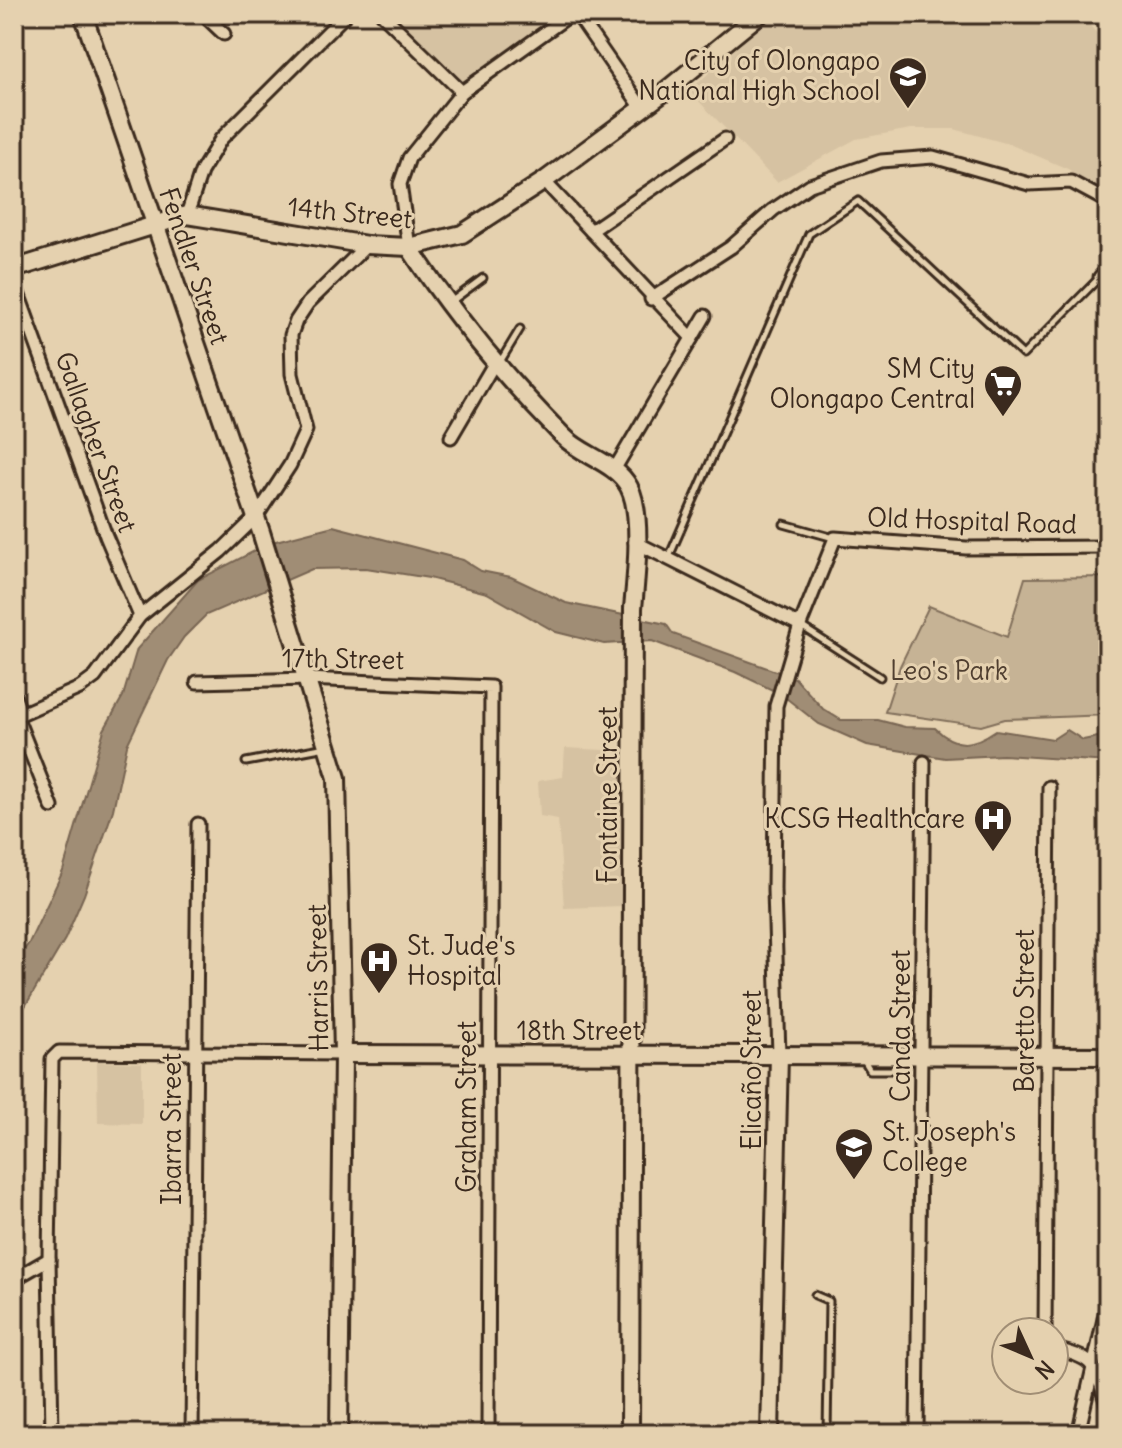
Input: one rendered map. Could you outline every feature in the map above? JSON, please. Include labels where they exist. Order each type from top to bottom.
[{"type":"main road","name":"Fendler Street","points":[[83,14],[259,525]]},
{"type":"main road","name":"14th Street","points":[[14,269],[187,215],[367,245],[409,247],[462,234],[544,181],[760,14]]},
{"type":"main road","name":"Fontaine Street","points":[[409,247],[448,303],[497,364],[565,439],[614,470],[629,486],[637,507],[633,608],[630,1434]]},
{"type":"main road","name":"Harris Street","points":[[259,525],[337,778],[341,827],[343,1054],[339,1434]]},
{"type":"main road","name":"18th Street","points":[[343,1054],[863,1058],[1047,1054],[1108,1056]]},
{"type":"main road","name":"Elicaño Street","points":[[770,1434],[779,1293],[779,1055]]},
{"type":"street","points":[[203,14],[224,34]]},
{"type":"street","points":[[187,215],[201,172],[221,139],[346,14]]},
{"type":"street","points":[[382,14],[462,92]]},
{"type":"street","points":[[409,247],[400,184],[402,171],[462,92],[574,14],[642,108]]},
{"type":"street","points":[[591,231],[725,139]]},
{"type":"street","points":[[651,299],[731,247],[810,185],[881,161],[933,157],[1035,186],[1071,182],[1108,202]]},
{"type":"street","points":[[544,181],[651,299],[692,338]]},
{"type":"street","points":[[17,716],[80,688],[95,677],[140,616],[221,551],[259,525],[306,430],[292,374],[291,335],[296,321],[316,294],[367,245]]},
{"type":"street","name":"Gallagher Street","points":[[14,282],[106,536],[140,616]]},
{"type":"street","points":[[614,470],[705,316]]},
{"type":"street","points":[[451,437],[497,364]]},
{"type":"street","name":"Old Hospital Road","points":[[835,538],[966,548],[1108,547]]},
{"type":"street","name":"Elicaño Street","points":[[779,1055],[774,890],[776,706],[800,625],[835,538]]},
{"type":"street","points":[[635,542],[800,625]]},
{"type":"street","name":"17th Street","points":[[197,682],[306,679],[489,685]]},
{"type":"street","name":"Graham Street","points":[[488,1434],[489,685]]},
{"type":"street","points":[[14,695],[17,716],[52,807]]},
{"type":"street","name":"Canda Street","points":[[917,1434],[924,762]]},
{"type":"street","name":"Baretto Street","points":[[1045,1316],[1049,787]]},
{"type":"street","name":"Ibarra Street","points":[[192,1434],[198,824]]},
{"type":"street","name":"18th Street","points":[[49,1259],[52,1059],[59,1052],[343,1054]]},
{"type":"street","points":[[14,1279],[49,1259],[52,1434]]},
{"type":"street","points":[[1078,1434],[1108,1301]]},
{"type":"street","points":[[1070,1352],[1083,1355],[1093,1365],[1108,1407]]},
{"type":"lane","points":[[669,557],[809,234],[858,201],[1023,355],[1105,277]]},
{"type":"lane","points":[[448,303],[483,278]]},
{"type":"lane","points":[[497,364],[520,329]]},
{"type":"lane","points":[[784,524],[835,538]]},
{"type":"lane","points":[[800,625],[880,677]]},
{"type":"lane","points":[[246,762],[327,747]]},
{"type":"lane","points":[[815,1295],[829,1301],[827,1434]]},
{"type":"shaded area","points":[[394,14],[560,14],[467,87]]},
{"type":"shaded area","name":"City of Olongapo National High School","points":[[775,14],[1079,14],[1108,45],[1108,199],[1068,169],[1009,144],[954,129],[911,129],[856,139],[777,182],[689,91]]},
{"type":"shaded area","points":[[333,526],[463,560],[481,571],[511,577],[566,603],[666,624],[673,634],[795,678],[823,709],[841,720],[878,720],[905,727],[935,728],[950,739],[965,743],[996,730],[1053,739],[1067,730],[1083,740],[1108,735],[1108,762],[1003,755],[945,758],[867,745],[819,724],[781,694],[735,672],[652,641],[604,644],[556,632],[487,593],[429,578],[366,568],[312,569],[206,615],[184,637],[168,660],[127,745],[113,810],[84,895],[65,939],[14,1025],[14,963],[29,943],[63,871],[104,730],[123,696],[137,649],[198,580],[272,542]]},
{"type":"shaded area","points":[[565,748],[623,751],[624,906],[564,908],[558,819],[540,816],[538,781],[563,777]]},
{"type":"shaded area","points":[[97,1061],[142,1063],[142,1124],[98,1123]]},
{"type":"green space","name":"Leo's Park","points":[[1108,577],[1108,715],[1005,719],[981,726],[885,712],[900,666],[929,606],[1007,637],[1025,578]]},
{"type":"place","name":"City of Olongapo National High School","points":[[908,110]]},
{"type":"place","name":"SM City Olongapo Central","points":[[1003,418]]},
{"type":"place","name":"KCSG Healthcare","points":[[993,853]]},
{"type":"place","name":"St. Jude's Hospital","points":[[379,995]]},
{"type":"place","name":"St. Joseph's College","points":[[854,1181]]}]
